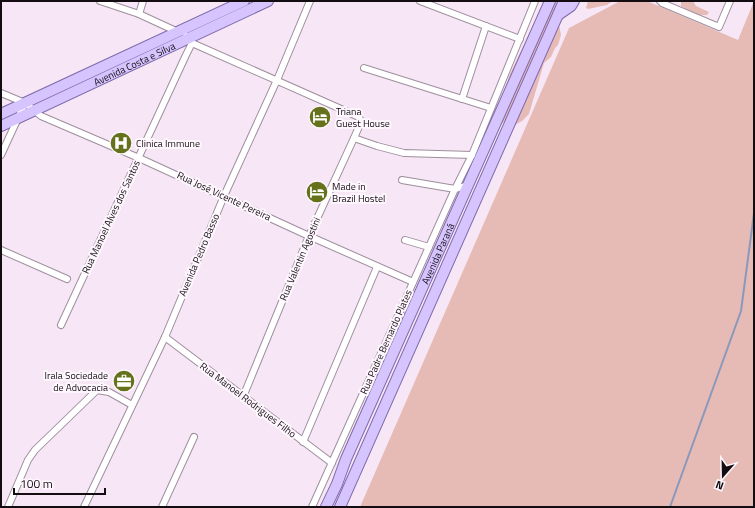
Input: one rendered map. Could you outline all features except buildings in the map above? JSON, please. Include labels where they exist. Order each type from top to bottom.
[{"type":"main road","name":"Avenida Costa e Silva","points":[[1,114],[244,1]]},
{"type":"main road","name":"Avenida Costa e Silva","points":[[1,126],[190,40],[268,1]]},
{"type":"main road","name":"Avenida Paraná","points":[[326,507],[550,1]]},
{"type":"main road","name":"Avenida Paraná","points":[[340,507],[564,1]]},
{"type":"main road","points":[[558,15],[571,6],[574,1]]},
{"type":"main road","points":[[346,459],[350,466],[358,468]]},
{"type":"main road","points":[[336,484],[344,483],[349,488]]},
{"type":"street","points":[[100,1],[138,14],[277,80]]},
{"type":"street","points":[[138,14],[143,1]]},
{"type":"street","name":"Avenida Pedro Basso","points":[[84,507],[164,337],[224,196],[277,80],[310,1]]},
{"type":"street","points":[[420,1],[520,39]]},
{"type":"street","name":"Rua Padre Bernardo Plates","points":[[312,507],[455,189],[472,155],[535,1]]},
{"type":"street","points":[[660,1],[719,26],[730,1]]},
{"type":"street","points":[[462,99],[486,26]]},
{"type":"street","name":"Rua Manoel Alves dos Santos","points":[[61,325],[186,55],[190,40]]},
{"type":"street","points":[[364,68],[491,108]]},
{"type":"street","name":"Rua Valentin Agostini","points":[[243,397],[309,236],[361,122],[359,117],[277,80]]},
{"type":"street","name":"Rua José Vicente Pereira","points":[[1,93],[26,103],[41,116],[139,158],[413,282]]},
{"type":"street","points":[[1,155],[26,103]]},
{"type":"street","points":[[354,138],[404,154],[472,155]]},
{"type":"street","points":[[402,180],[455,189],[469,185]]},
{"type":"street","points":[[404,240],[429,247]]},
{"type":"street","points":[[1,250],[67,279]]},
{"type":"street","points":[[303,442],[377,267]]},
{"type":"street","name":"Rua Manoel Rodrigues Filho","points":[[164,337],[332,463]]},
{"type":"street","points":[[8,507],[28,460],[35,450],[97,390],[109,392],[132,405]]},
{"type":"street","points":[[162,507],[194,437]]},
{"type":"shaded area","points":[[545,1],[568,1],[564,16],[559,25],[561,35],[558,45],[551,57],[544,63],[529,114],[522,121],[513,126],[508,117],[500,126],[490,130],[489,120],[504,93],[510,74]]},
{"type":"shaded area","points":[[588,1],[613,1],[607,5],[588,9],[586,8]]},
{"type":"shaded area","points":[[620,1],[647,1],[738,40],[754,1],[754,507],[360,507],[569,28]]},
{"type":"shaded area","points":[[681,1],[693,1],[696,6],[709,12],[707,15],[696,15],[681,6]]},
{"type":"waterway","points":[[670,507],[741,311],[754,213]]},
{"type":"place","name":"Triana Guest House","points":[[320,117]]},
{"type":"place","name":"Clinica Immune","points":[[121,143]]},
{"type":"place","name":"Made in Brazil Hostel","points":[[317,192]]},
{"type":"place","name":"Irala Sociedade de Advocacia","points":[[124,381]]}]
